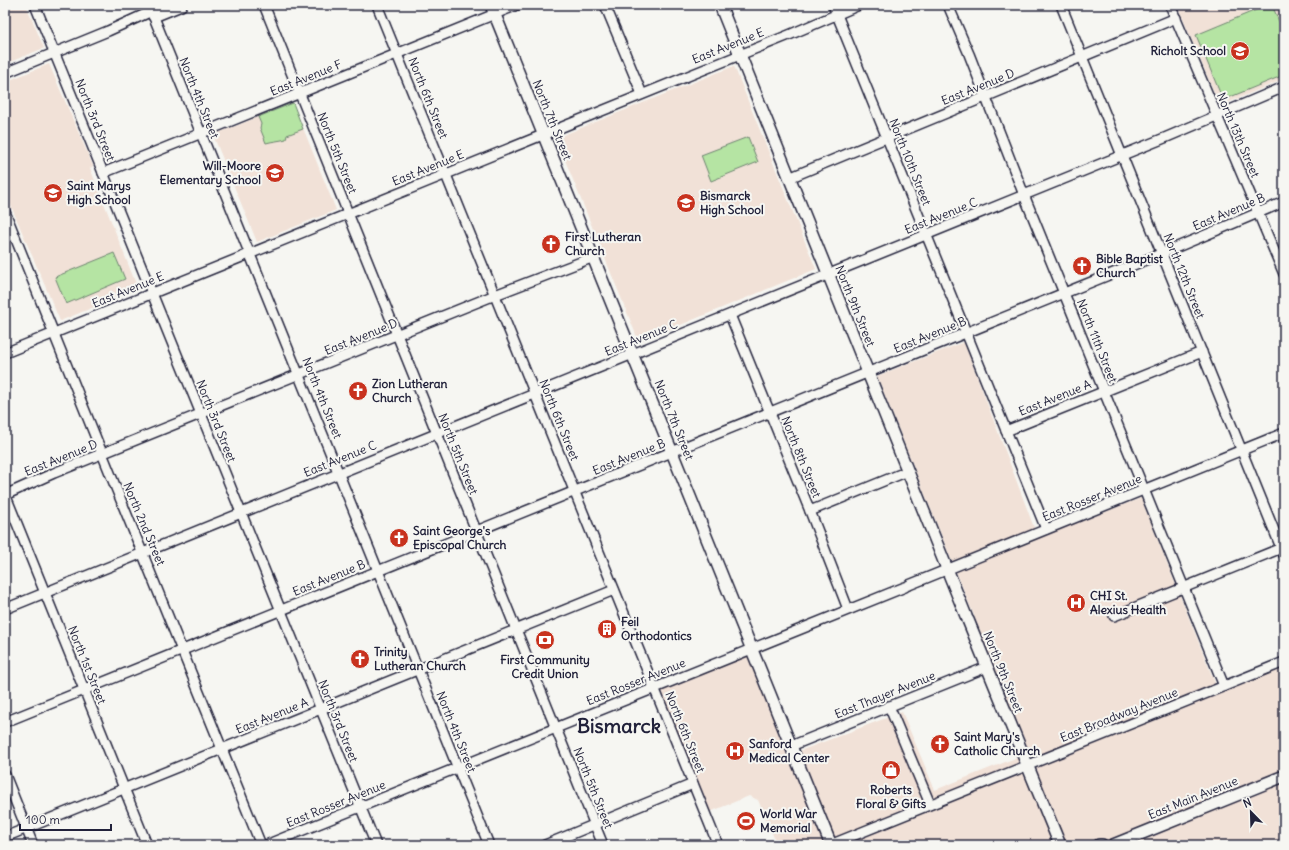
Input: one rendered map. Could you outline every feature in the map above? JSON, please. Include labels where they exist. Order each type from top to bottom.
[{"type":"main road","points":[[151,11],[162,5]]},
{"type":"main road","points":[[151,11],[181,5]]},
{"type":"main road","name":"North 9th Street","points":[[720,5],[1060,845]]},
{"type":"main road","name":"North 7th Street","points":[[493,10],[831,845]]},
{"type":"main road","name":"East Main Avenue","points":[[1113,845],[1284,776]]},
{"type":"street","name":"North 3rd Street","points":[[35,5],[376,845]]},
{"type":"street","name":"North 5th Street","points":[[264,5],[603,845]]},
{"type":"street","name":"North 6th Street","points":[[377,5],[534,393],[576,491],[614,590],[718,845]]},
{"type":"street","name":"East Avenue F","points":[[103,173],[397,54],[493,10],[517,5]]},
{"type":"street","points":[[605,5],[642,94]]},
{"type":"street","name":"North 10th Street","points":[[833,5],[1046,529]]},
{"type":"street","name":"East Avenue E","points":[[5,353],[860,5]]},
{"type":"street","name":"North 11th Street","points":[[948,5],[1224,686]]},
{"type":"street","name":"North 12th Street","points":[[1061,5],[1283,550]]},
{"type":"street","name":"North 13th Street","points":[[1170,5],[1284,274]]},
{"type":"street","points":[[5,73],[108,31],[151,11]]},
{"type":"street","name":"North 4th Street","points":[[151,11],[489,845]]},
{"type":"street","name":"East Avenue D","points":[[789,178],[1176,18]]},
{"type":"street","name":"East Avenue C","points":[[5,608],[927,235],[1284,87]]},
{"type":"street","name":"East Avenue B","points":[[5,722],[1162,254],[1284,202]]},
{"type":"street","name":"North 2nd Street","points":[[5,212],[262,845]]},
{"type":"street","name":"East Avenue D","points":[[5,494],[495,295],[594,257]]},
{"type":"street","name":"North 8th Street","points":[[730,315],[810,511],[848,609]]},
{"type":"street","name":"East Avenue A","points":[[1006,431],[1202,352]]},
{"type":"street","name":"East Rosser Avenue","points":[[266,845],[1284,433]]},
{"type":"street","points":[[810,511],[908,471]]},
{"type":"street","name":"North 1st Street","points":[[5,494],[46,592],[147,845]]},
{"type":"street","points":[[1114,616],[1283,550]]},
{"type":"street","name":"East Avenue A","points":[[5,836],[614,590]]},
{"type":"street","name":"East Broadway Avenue","points":[[831,845],[1284,662]]},
{"type":"street","name":"East Thayer Avenue","points":[[791,746],[987,667]]},
{"type":"street","points":[[889,706],[930,804]]},
{"type":"street","points":[[5,775],[33,845]]},
{"type":"street","points":[[545,845],[693,784]]},
{"type":"shaded area","points":[[5,5],[26,5],[44,48],[5,64]]},
{"type":"shaded area","name":"Richolt School","points":[[1177,5],[1276,5],[1284,23],[1284,79],[1220,106]]},
{"type":"shaded area","name":"Saint Marys High School","points":[[49,64],[93,166],[90,168],[138,289],[60,321],[5,192],[5,82]]},
{"type":"shaded area","name":"Bismarck High School","points":[[734,66],[816,269],[639,342],[556,138]]},
{"type":"shaded area","name":"Will-Moore Elementary School","points":[[293,103],[336,210],[257,242],[213,135]]},
{"type":"shaded area","name":"CHI St. Alexius Health","points":[[964,342],[1038,538],[1141,498],[1219,693],[1284,668],[1284,845],[777,845],[758,800],[749,796],[705,814],[654,688],[752,648],[789,755],[902,712],[935,790],[1013,759],[1030,754],[877,376]]},
{"type":"green space","name":"Richolt School","points":[[1268,5],[1272,5],[1284,33],[1284,75],[1223,100],[1196,35]]},
{"type":"green space","points":[[293,103],[303,129],[287,135],[286,139],[266,143],[260,128],[261,124],[258,117]]},
{"type":"green space","points":[[748,137],[758,162],[711,181],[701,155]]},
{"type":"green space","points":[[114,253],[125,279],[66,304],[55,277]]},
{"type":"railway","points":[[1280,845],[1284,844]]},
{"type":"place","name":"Richolt School","points":[[1240,51]]},
{"type":"place","name":"Will-Moore Elementary School","points":[[275,173]]},
{"type":"place","name":"Saint Marys High School","points":[[53,193]]},
{"type":"place","name":"Bismarck High School","points":[[686,203]]},
{"type":"place","name":"First Lutheran Church","points":[[551,244]]},
{"type":"place","name":"Bible Baptist Church","points":[[1082,266]]},
{"type":"place","name":"Zion Lutheran Church","points":[[358,391]]},
{"type":"place","name":"Saint George's Episcopal Church","points":[[399,538]]},
{"type":"place","name":"CHI St. Alexius Health","points":[[1076,603]]},
{"type":"place","name":"Feil Orthodontics","points":[[607,629]]},
{"type":"place","name":"First Community Credit Union","points":[[545,640]]},
{"type":"place","name":"Trinity Lutheran Church","points":[[360,659]]},
{"type":"place","name":"Saint Mary's Catholic Church","points":[[940,744]]},
{"type":"place","name":"Sanford Medical Center","points":[[735,751]]},
{"type":"place","name":"Roberts Floral & Gifts","points":[[891,770]]},
{"type":"place","name":"World War Memorial","points":[[746,821]]},
{"type":"district","name":"Bismarck","points":[[619,726]]}]
